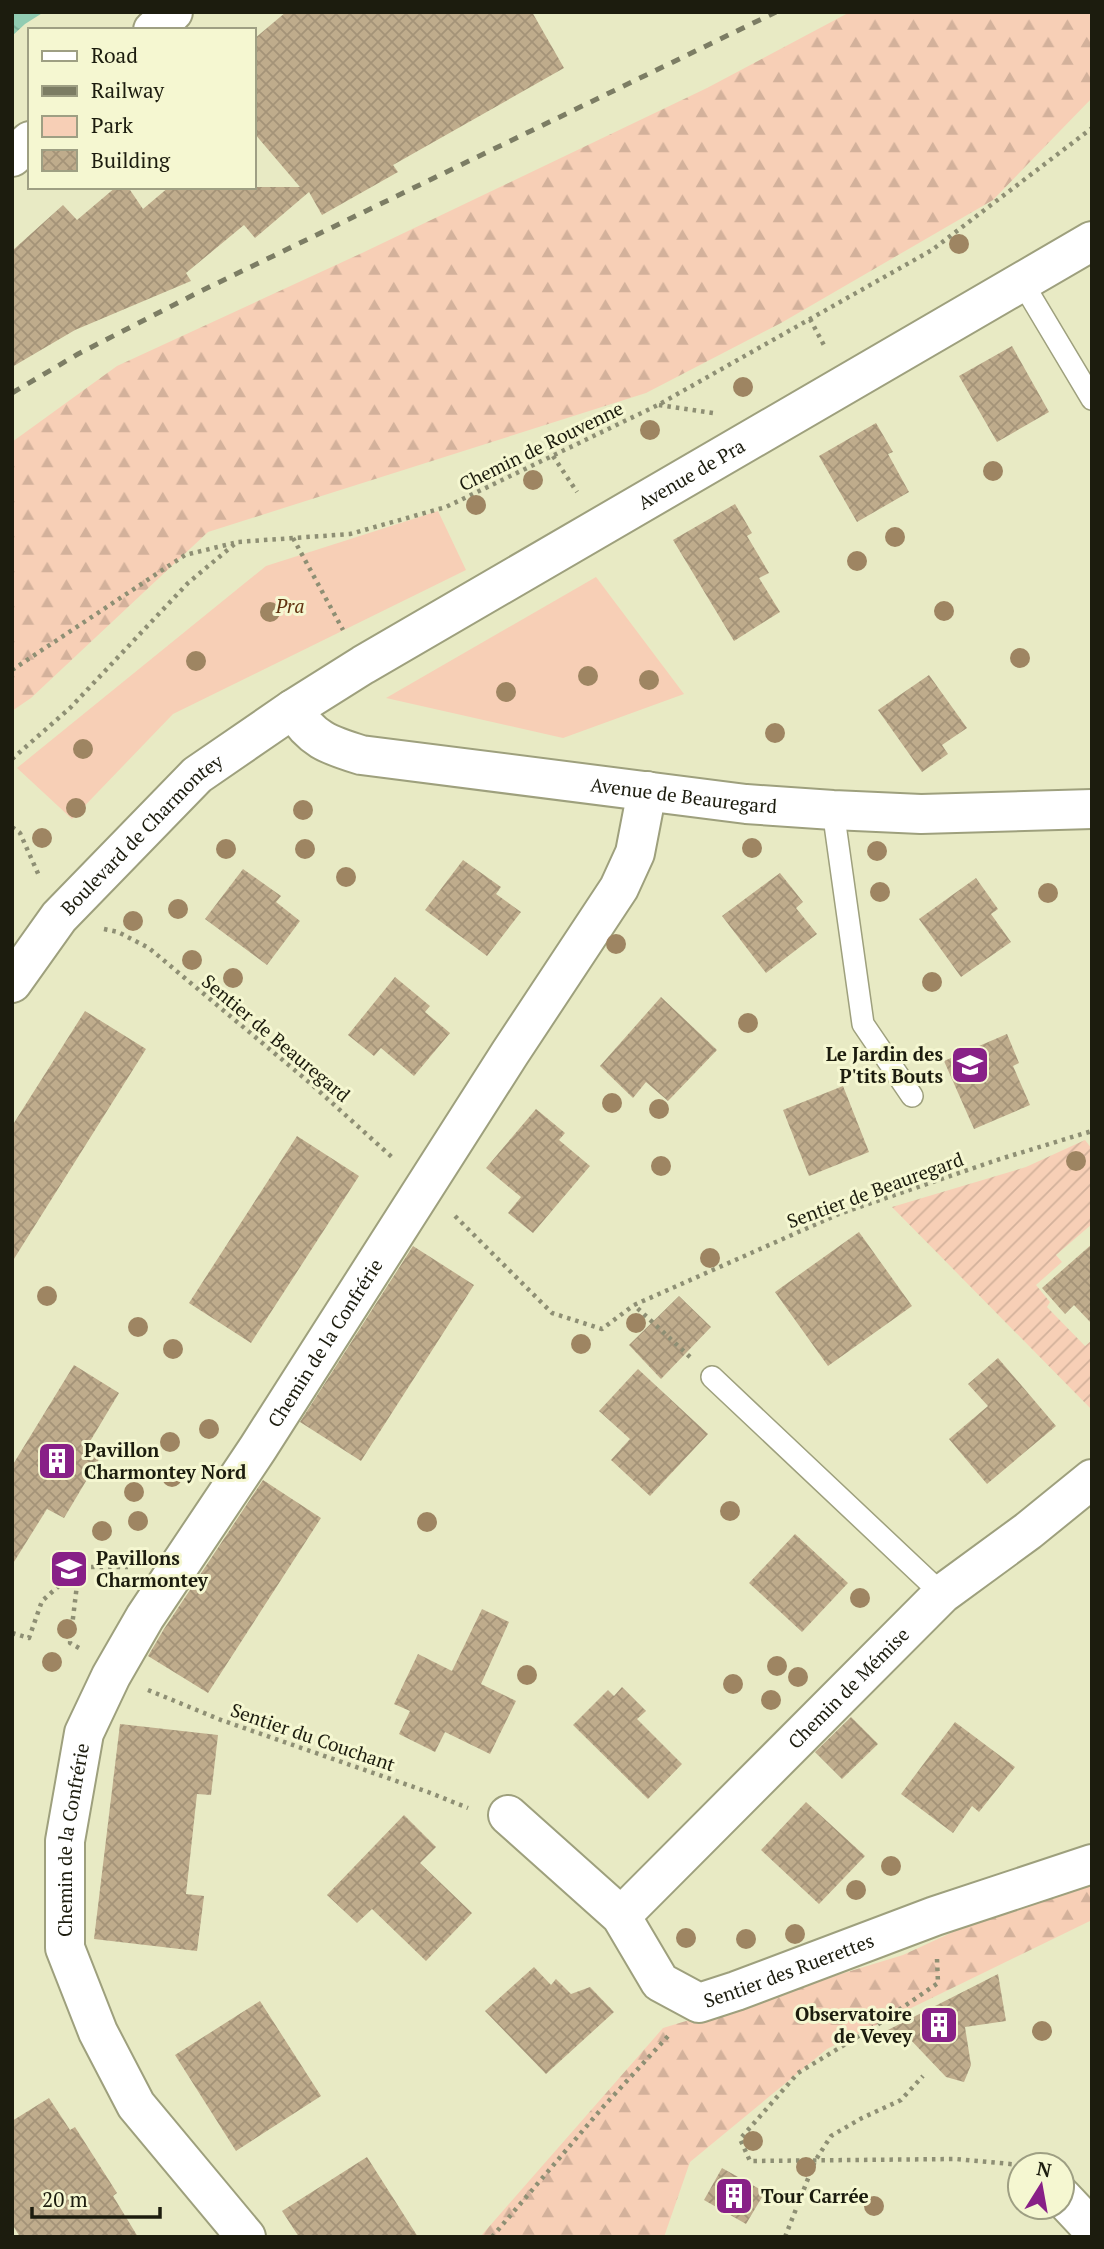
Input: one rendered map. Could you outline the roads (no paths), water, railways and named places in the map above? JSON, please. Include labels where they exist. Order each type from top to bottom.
[{"type":"street","points":[[155,28],[173,12]]},
{"type":"street","points":[[12,157],[28,143]]},
{"type":"street","name":"Avenue de Pra","points":[[293,709],[363,665],[1092,241]]},
{"type":"street","name":"Avenue de Beauregard","points":[[293,709],[310,732],[325,743],[361,755],[746,804],[921,814],[1092,809]]},
{"type":"street","name":"Boulevard de Charmontey","points":[[12,983],[59,917],[197,775],[293,709]]},
{"type":"street","name":"Chemin de la Confrérie","points":[[246,2237],[136,2105],[98,2032],[65,1948],[65,1841],[99,1664],[145,1617],[619,888],[635,853],[646,791]]},
{"type":"street","name":"Chemin de Mémise","points":[[621,1916],[942,1594],[1028,1531],[1092,1479]]},
{"type":"street","points":[[508,1815],[621,1916]]},
{"type":"street","name":"Sentier des Ruerettes","points":[[621,1916],[660,1982],[699,2003],[935,1916],[1092,1864]]},
{"type":"street","points":[[1076,2212],[1092,2229]]},
{"type":"lane","points":[[1023,282],[1092,399]]},
{"type":"lane","points":[[832,810],[863,1024],[912,1096]]},
{"type":"lane","points":[[712,1377],[942,1594]]},
{"type":"water","points":[[12,12],[44,12],[12,36]]},
{"type":"railway","points":[[12,393],[78,354],[201,291],[776,12]]},
{"type":"place","name":"Le Jardin des P'tits Bouts","points":[[970,1065]]},
{"type":"place","name":"Pavillon Charmontey Nord","points":[[57,1461]]},
{"type":"place","name":"Pavillons Charmontey","points":[[69,1569]]},
{"type":"place","name":"Observatoire de Vevey","points":[[939,2025]]},
{"type":"place","name":"Tour Carrée","points":[[734,2196]]},
{"type":"park label","name":"Pra","points":[[290,606]]}]
